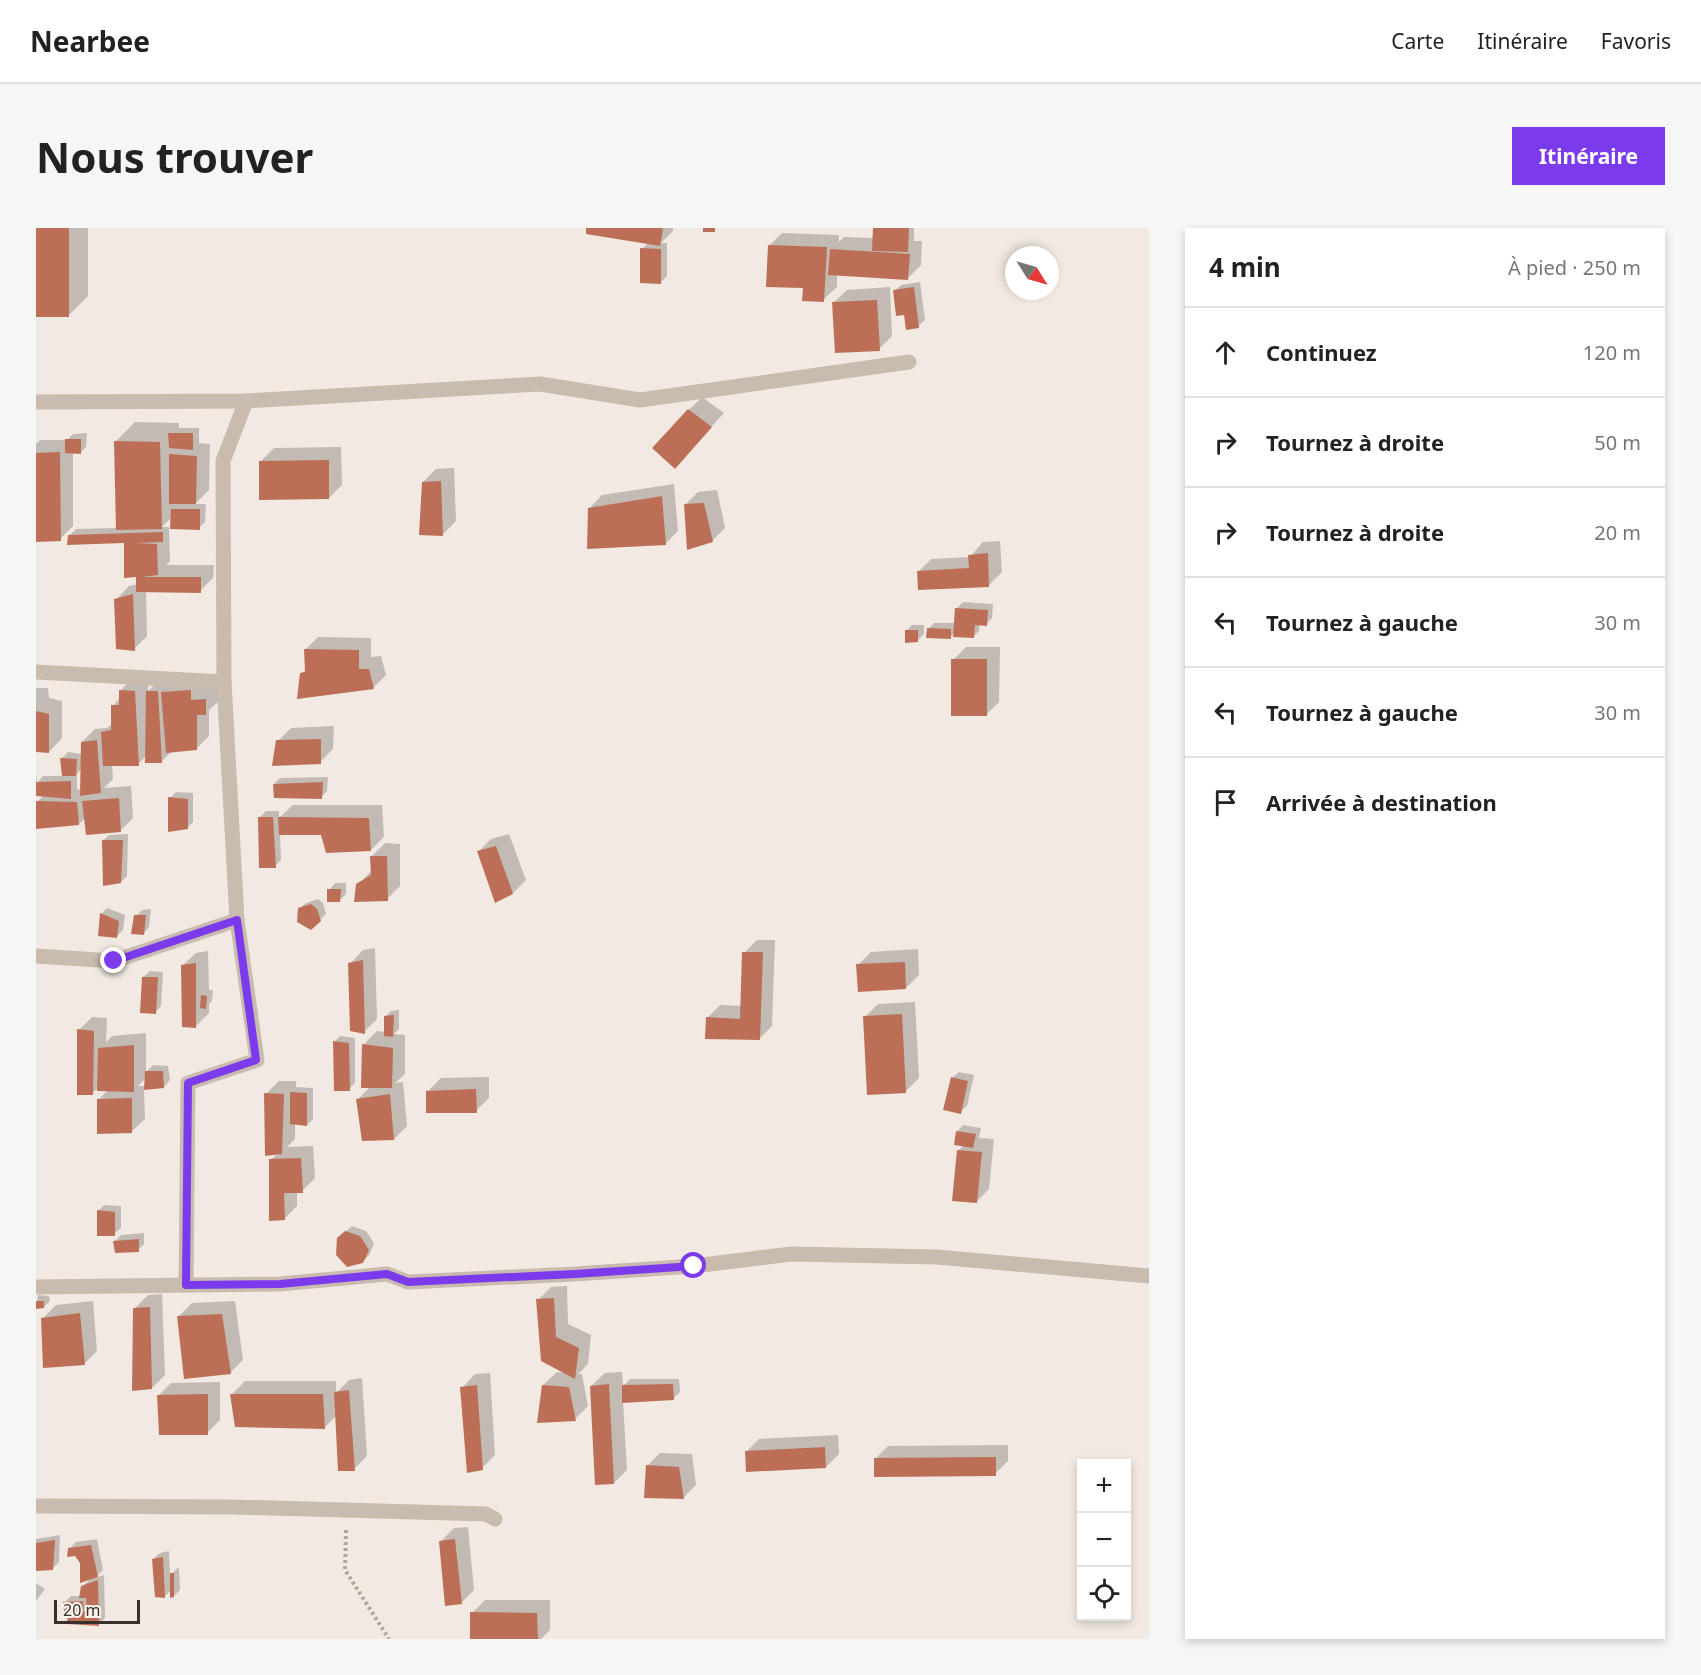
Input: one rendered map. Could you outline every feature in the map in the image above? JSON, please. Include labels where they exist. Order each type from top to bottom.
[{"type":"street","points":[[36,402],[246,401],[540,384],[640,400],[909,362]]},
{"type":"street","points":[[186,1285],[188,1083],[256,1060],[237,920],[224,682],[223,461],[246,401]]},
{"type":"street","points":[[36,672],[224,682]]},
{"type":"street","points":[[36,956],[114,961],[237,920]]},
{"type":"street","points":[[36,1287],[280,1284],[387,1274],[408,1282],[694,1266],[791,1254],[937,1257],[1149,1276]]},
{"type":"street","points":[[36,1506],[347,1510],[486,1514],[495,1519]]},
{"type":"path","points":[[347,1510],[345,1570],[389,1639]]},
{"type":"building","points":[[36,228],[69,228],[69,317],[36,317]]},
{"type":"building","points":[[586,228],[663,229],[660,246],[586,234]]},
{"type":"building","points":[[703,228],[715,228],[715,232],[703,232]]},
{"type":"building","points":[[873,228],[909,228],[908,252],[872,251]]},
{"type":"building","points":[[768,245],[827,247],[824,302],[802,301],[803,288],[766,287]]},
{"type":"building","points":[[640,248],[661,249],[661,284],[640,283]]},
{"type":"building","points":[[830,249],[910,254],[908,280],[828,275]]},
{"type":"building","points":[[914,287],[919,328],[906,330],[904,315],[896,316],[893,290]]},
{"type":"building","points":[[877,300],[880,351],[835,353],[832,302]]},
{"type":"building","points":[[688,409],[712,427],[675,469],[652,448]]},
{"type":"building","points":[[168,433],[193,433],[193,450],[169,448]]},
{"type":"building","points":[[65,439],[81,439],[81,454],[65,453]]},
{"type":"building","points":[[114,441],[160,442],[162,529],[116,530]]},
{"type":"building","points":[[60,452],[61,541],[36,542],[36,453]]},
{"type":"building","points":[[169,454],[197,456],[196,504],[169,504]]},
{"type":"building","points":[[329,460],[329,499],[259,500],[259,461]]},
{"type":"building","points":[[441,481],[443,536],[419,535],[422,482]]},
{"type":"building","points":[[662,496],[666,545],[587,549],[588,508]]},
{"type":"building","points":[[704,503],[713,542],[687,550],[684,504]]},
{"type":"building","points":[[171,509],[200,509],[200,530],[170,529]]},
{"type":"building","points":[[163,532],[163,542],[135,543],[157,544],[158,575],[141,577],[201,577],[201,593],[136,592],[136,577],[124,578],[124,543],[67,545],[68,535]]},
{"type":"building","points":[[988,553],[989,587],[918,590],[917,571],[969,568],[968,555]]},
{"type":"building","points":[[133,594],[135,651],[116,649],[114,599]]},
{"type":"building","points":[[955,608],[988,610],[987,626],[975,625],[974,638],[953,637]]},
{"type":"building","points":[[927,628],[951,629],[951,639],[926,638]]},
{"type":"building","points":[[905,630],[918,630],[918,642],[905,643]]},
{"type":"building","points":[[304,649],[359,650],[359,669],[369,669],[374,689],[297,699],[300,673],[305,672]]},
{"type":"building","points":[[951,659],[987,659],[987,716],[951,716]]},
{"type":"building","points":[[119,690],[135,691],[139,766],[103,766],[101,732],[111,730],[111,705],[119,705]]},
{"type":"building","points":[[191,690],[191,700],[206,699],[206,715],[197,715],[197,750],[166,753],[161,692]]},
{"type":"building","points":[[146,691],[158,691],[162,763],[145,763]]},
{"type":"building","points":[[36,711],[49,714],[49,753],[36,752]]},
{"type":"building","points":[[321,739],[321,764],[272,766],[276,740]]},
{"type":"building","points":[[97,740],[101,793],[80,796],[81,742]]},
{"type":"building","points":[[60,758],[77,759],[76,776],[62,776]]},
{"type":"building","points":[[71,781],[71,799],[36,796],[36,782]]},
{"type":"building","points":[[323,782],[322,799],[274,798],[273,784]]},
{"type":"building","points":[[168,797],[188,799],[188,829],[168,832]]},
{"type":"building","points":[[119,798],[121,832],[86,835],[82,801]]},
{"type":"building","points":[[36,801],[77,802],[79,825],[36,829]]},
{"type":"building","points":[[258,817],[273,817],[276,868],[259,868]]},
{"type":"building","points":[[278,817],[369,818],[371,851],[326,853],[321,835],[279,835]]},
{"type":"building","points":[[102,840],[123,840],[121,883],[103,886]]},
{"type":"building","points":[[496,846],[513,894],[495,903],[477,851]]},
{"type":"building","points":[[370,856],[387,856],[388,901],[354,902],[356,884],[371,875]]},
{"type":"building","points":[[327,889],[341,889],[340,902],[327,902]]},
{"type":"building","points":[[311,904],[317,909],[321,921],[311,930],[297,922],[298,908]]},
{"type":"building","points":[[100,913],[119,921],[117,938],[98,936]]},
{"type":"building","points":[[134,915],[146,915],[144,935],[131,934]]},
{"type":"building","points":[[742,952],[763,952],[760,1040],[705,1039],[706,1017],[740,1019]]},
{"type":"building","points":[[363,960],[365,1034],[350,1031],[348,963]]},
{"type":"building","points":[[905,962],[906,989],[858,992],[856,964]]},
{"type":"building","points":[[196,963],[196,1028],[182,1027],[181,965]]},
{"type":"building","points":[[142,977],[158,977],[156,1014],[140,1013]]},
{"type":"building","points":[[201,995],[207,996],[206,1009],[200,1008]]},
{"type":"building","points":[[902,1014],[906,1093],[867,1095],[863,1016]]},
{"type":"building","points":[[394,1015],[393,1037],[384,1036],[384,1016]]},
{"type":"building","points":[[77,1029],[94,1031],[93,1095],[77,1095]]},
{"type":"building","points":[[333,1041],[349,1043],[350,1091],[334,1091]]},
{"type":"building","points":[[362,1044],[393,1048],[392,1088],[361,1088]]},
{"type":"building","points":[[134,1045],[134,1092],[97,1091],[98,1048]]},
{"type":"building","points":[[145,1071],[163,1071],[164,1088],[144,1090]]},
{"type":"building","points":[[951,1077],[968,1081],[961,1114],[943,1110]]},
{"type":"building","points":[[476,1089],[477,1113],[426,1113],[426,1091]]},
{"type":"building","points":[[290,1092],[307,1093],[307,1126],[290,1124]]},
{"type":"building","points":[[264,1093],[284,1094],[282,1154],[265,1156]]},
{"type":"building","points":[[390,1094],[394,1140],[362,1141],[356,1099]]},
{"type":"building","points":[[132,1098],[132,1133],[97,1134],[97,1099]]},
{"type":"building","points":[[956,1131],[976,1134],[973,1148],[954,1145]]},
{"type":"building","points":[[957,1150],[982,1152],[977,1203],[952,1201]]},
{"type":"building","points":[[301,1158],[303,1193],[284,1193],[285,1220],[269,1221],[269,1159]]},
{"type":"building","points":[[97,1210],[115,1212],[115,1236],[97,1236]]},
{"type":"building","points":[[345,1231],[360,1236],[369,1250],[363,1263],[347,1267],[336,1255],[337,1238]]},
{"type":"building","points":[[139,1239],[139,1252],[115,1253],[113,1241]]},
{"type":"building","points":[[554,1298],[556,1337],[579,1348],[575,1379],[541,1361],[536,1299]]},
{"type":"building","points":[[36,1301],[44,1301],[44,1308],[36,1309]]},
{"type":"building","points":[[150,1307],[152,1389],[132,1391],[133,1308]]},
{"type":"building","points":[[80,1313],[85,1365],[43,1368],[41,1318]]},
{"type":"building","points":[[222,1314],[231,1374],[184,1379],[177,1316]]},
{"type":"building","points":[[609,1384],[614,1484],[595,1485],[590,1386]]},
{"type":"building","points":[[673,1384],[674,1400],[622,1403],[622,1385]]},
{"type":"building","points":[[477,1385],[483,1470],[467,1473],[460,1387]]},
{"type":"building","points":[[542,1385],[569,1387],[576,1421],[537,1423]]},
{"type":"building","points":[[349,1390],[355,1471],[338,1471],[334,1392]]},
{"type":"building","points":[[208,1394],[208,1435],[159,1435],[157,1395]]},
{"type":"building","points":[[230,1394],[323,1394],[325,1429],[235,1427]]},
{"type":"building","points":[[825,1447],[826,1468],[746,1472],[745,1451]]},
{"type":"building","points":[[996,1457],[996,1476],[874,1477],[874,1458]]},
{"type":"building","points":[[646,1465],[679,1467],[684,1499],[644,1498]]},
{"type":"building","points":[[455,1539],[462,1604],[445,1606],[439,1541]]},
{"type":"building","points":[[55,1540],[53,1570],[36,1571],[36,1543]]},
{"type":"building","points":[[91,1545],[98,1577],[80,1583],[80,1563],[75,1556],[67,1557],[68,1548]]},
{"type":"building","points":[[163,1557],[165,1598],[155,1597],[152,1559]]},
{"type":"building","points":[[170,1573],[174,1573],[174,1597],[170,1598]]},
{"type":"building","points":[[98,1580],[99,1626],[67,1624],[68,1611],[64,1611],[63,1602],[83,1601],[84,1610],[71,1612],[87,1611],[86,1598],[79,1598],[81,1586]]},
{"type":"building","points":[[470,1612],[537,1613],[538,1639],[470,1639]]},
{"type":"route","points":[[114,961],[237,920],[256,1060],[188,1083],[186,1285],[280,1284],[387,1274],[408,1282],[694,1266]]}]
